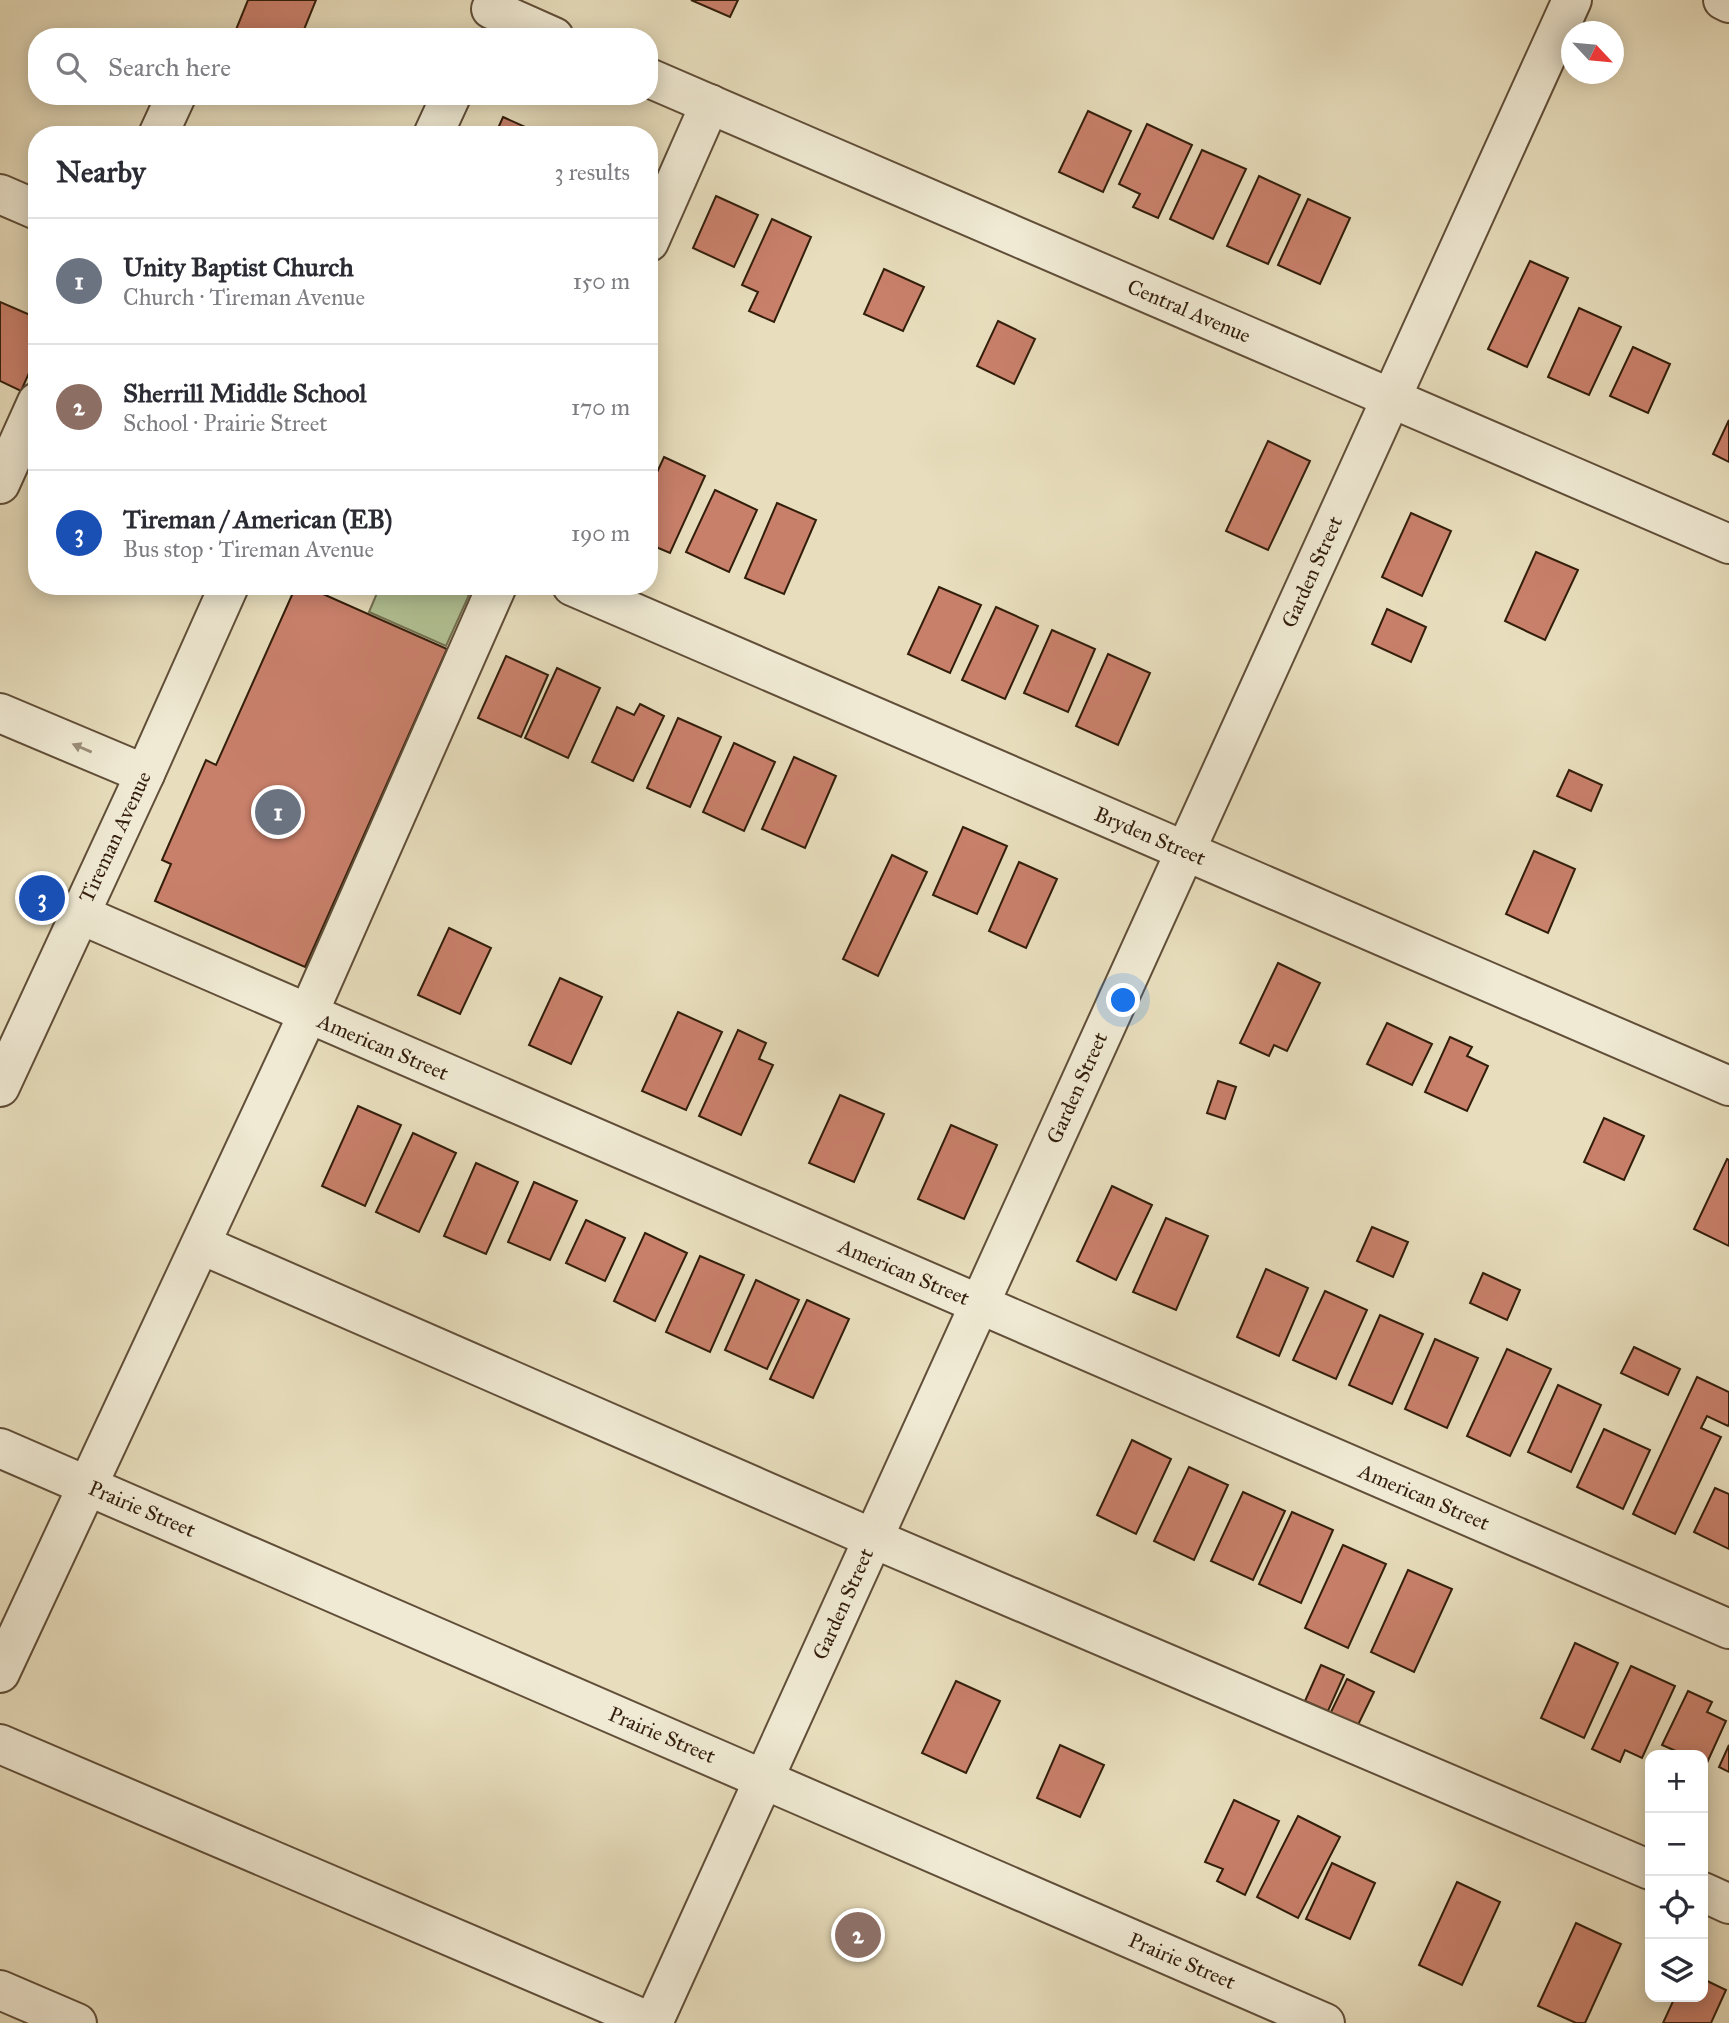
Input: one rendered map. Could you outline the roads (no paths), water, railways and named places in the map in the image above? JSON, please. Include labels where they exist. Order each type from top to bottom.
[{"type":"street","name":"Garden Street","points":[[653,2023],[1572,0]]},
{"type":"street","points":[[1723,0],[1729,3]]},
{"type":"street","points":[[488,15],[527,28]]},
{"type":"street","name":"Central Avenue","points":[[658,82],[1729,544]]},
{"type":"street","points":[[658,222],[710,104]]},
{"type":"street","points":[[162,126],[172,105]]},
{"type":"street","points":[[437,126],[447,105]]},
{"type":"street","points":[[0,194],[28,206]]},
{"type":"street","points":[[4,466],[28,419]]},
{"type":"street","name":"Tireman Avenue","points":[[0,1087],[225,595]]},
{"type":"street","points":[[0,1673],[308,1014],[493,595]]},
{"type":"street","name":"Bryden Street","points":[[593,595],[1729,1086]]},
{"type":"street","points":[[0,713],[145,774]]},
{"type":"street","name":"American Street","points":[[79,914],[1729,1629]]},
{"type":"street","points":[[202,1245],[873,1538],[1645,1868]]},
{"type":"street","name":"Prairie Street","points":[[0,1447],[1325,2023]]},
{"type":"street","points":[[0,1744],[653,2023]]},
{"type":"street","points":[[1708,1894],[1729,1903]]},
{"type":"street","points":[[0,1990],[77,2023]]},
{"type":"place","name":"Unity Baptist Church","points":[[278,812]]},
{"type":"place","name":"Tireman / American (EB)","points":[[42,898]]},
{"type":"place","name":"Sherrill Middle School","points":[[858,1935]]}]
